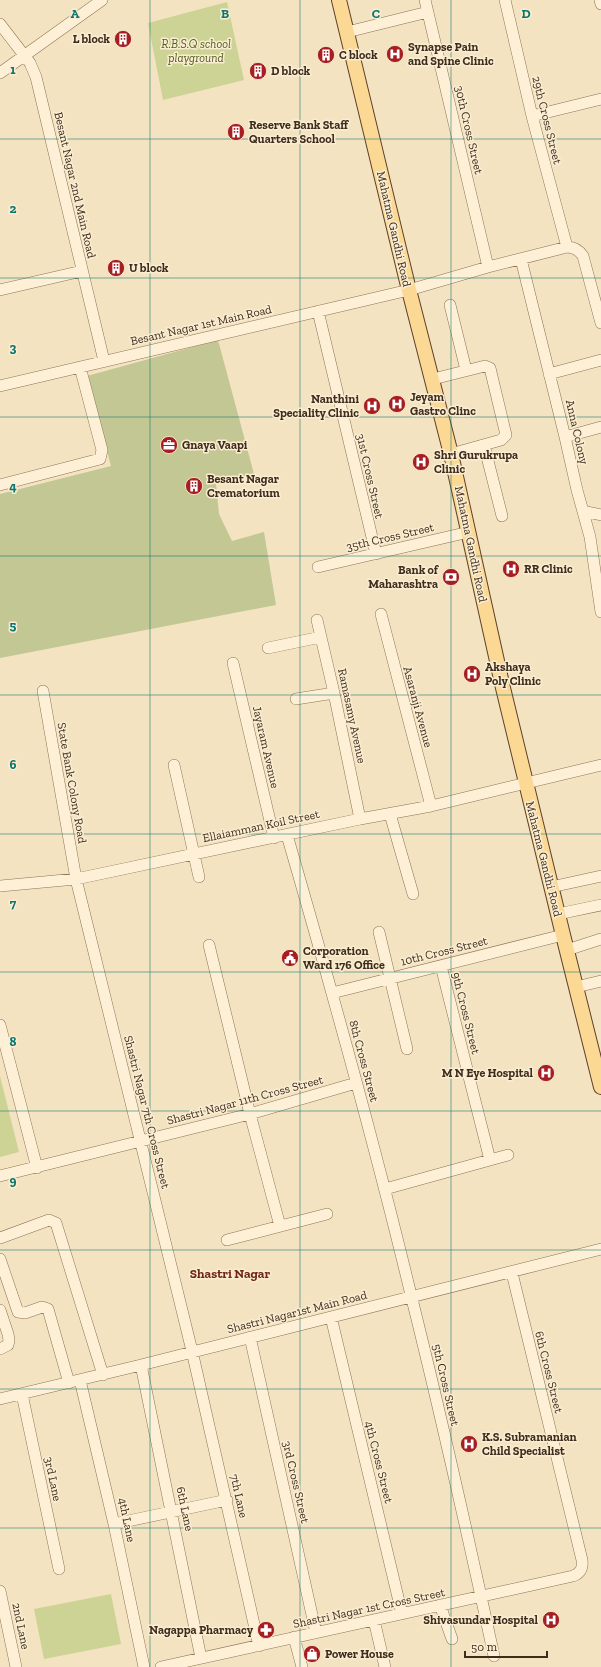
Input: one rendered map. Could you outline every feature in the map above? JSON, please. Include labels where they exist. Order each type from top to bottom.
[{"type":"main road","name":"Mahatma Gandhi Road","points":[[340,0],[409,290],[451,454],[562,935],[601,1088]]},
{"type":"street","points":[[0,73],[102,0]]},
{"type":"street","name":"30th Cross Street","points":[[425,0],[488,267]]},
{"type":"street","name":"29th Cross Street","points":[[505,0],[532,116],[567,247]]},
{"type":"street","points":[[600,0],[601,4]]},
{"type":"street","points":[[347,32],[428,12]]},
{"type":"street","name":"Besant Nagar 2nd Main Road","points":[[0,24],[30,63],[36,77],[104,362]]},
{"type":"street","points":[[532,116],[601,99]]},
{"type":"street","points":[[567,247],[577,250],[584,256],[601,323]]},
{"type":"street","name":"Besant Nagar 1st Main Road","points":[[0,386],[409,290],[488,267],[567,247]]},
{"type":"street","name":"Anna Colony","points":[[521,259],[590,537],[601,612]]},
{"type":"street","points":[[0,290],[82,271]]},
{"type":"street","points":[[450,305],[466,370]]},
{"type":"street","name":"31st Cross Street","points":[[318,311],[376,554]]},
{"type":"street","points":[[549,374],[601,360]]},
{"type":"street","points":[[433,379],[488,366],[506,435],[501,440],[451,454]]},
{"type":"street","points":[[0,485],[97,460],[102,457],[102,450],[80,367]]},
{"type":"street","points":[[565,437],[601,428]]},
{"type":"street","points":[[484,445],[502,516]]},
{"type":"street","points":[[583,511],[601,515]]},
{"type":"street","name":"35th Cross Street","points":[[318,567],[468,532]]},
{"type":"street","name":"Asaranji Avenue","points":[[381,614],[431,806]]},
{"type":"street","name":"Ramasamy Avenue","points":[[317,620],[360,819]]},
{"type":"street","points":[[268,648],[321,637]]},
{"type":"street","name":"Jayaram Avenue","points":[[233,663],[274,838]]},
{"type":"street","name":"State Bank Colony Road","points":[[43,691],[76,879]]},
{"type":"street","points":[[296,699],[334,693]]},
{"type":"street","points":[[174,765],[198,877]]},
{"type":"street","name":"Ellaiamman Koil Street","points":[[0,886],[76,879],[360,819],[431,806],[601,765]]},
{"type":"street","points":[[390,814],[413,894]]},
{"type":"street","name":"8th Cross Street","points":[[287,835],[332,993],[385,1189],[412,1296]]},
{"type":"street","points":[[551,887],[601,876]]},
{"type":"street","name":"Shastri Nagar 7th Cross Street","points":[[76,879],[192,1352]]},
{"type":"street","points":[[558,914],[601,905]]},
{"type":"street","points":[[379,932],[407,1049]]},
{"type":"street","name":"10th Cross Street","points":[[332,993],[562,935]]},
{"type":"street","points":[[566,950],[601,939]]},
{"type":"street","points":[[209,944],[250,1114],[280,1226]]},
{"type":"street","name":"9th Cross Street","points":[[441,966],[490,1160]]},
{"type":"street","points":[[576,987],[601,981]]},
{"type":"street","points":[[0,1025],[37,1168]]},
{"type":"street","name":"Shastri Nagar 11th Cross Street","points":[[0,1176],[250,1114],[356,1083]]},
{"type":"street","points":[[385,1189],[508,1155]]},
{"type":"street","points":[[227,1240],[328,1214]]},
{"type":"street","points":[[0,1238],[49,1220],[56,1223],[103,1375]]},
{"type":"street","name":"Shastri Nagar1st Main Road","points":[[0,1399],[103,1375],[412,1296],[512,1273],[601,1250]]},
{"type":"street","points":[[0,1259],[18,1312],[24,1313],[42,1307],[48,1309],[69,1383]]},
{"type":"street","name":"6th Cross Street","points":[[512,1273],[582,1560],[583,1566],[581,1571]]},
{"type":"street","name":"5th Cross Street","points":[[412,1296],[494,1656]]},
{"type":"street","points":[[0,1310],[9,1340],[8,1345],[0,1349]]},
{"type":"street","name":"4th Cross Street","points":[[331,1317],[402,1614]]},
{"type":"street","name":"3rd Cross Street","points":[[250,1337],[316,1633]]},
{"type":"street","name":"7th Lane","points":[[192,1352],[227,1500],[258,1646]]},
{"type":"street","name":"6th Lane","points":[[141,1365],[201,1658]]},
{"type":"street","name":"4th Lane","points":[[80,1380],[114,1524],[144,1667]]},
{"type":"street","name":"3rd Lane","points":[[22,1394],[59,1570]]},
{"type":"street","points":[[114,1524],[227,1500]]},
{"type":"street","name":"Shastri Nagar 1st Cross Street","points":[[161,1667],[573,1576],[581,1571]]},
{"type":"street","name":"2nd Lane","points":[[0,1591],[16,1667]]},
{"type":"street","points":[[440,1605],[452,1639]]},
{"type":"street","points":[[374,1620],[385,1667]]},
{"type":"street","points":[[294,1637],[302,1667]]},
{"type":"green space","name":"R.B.S.Q school playground","points":[[227,2],[244,80],[163,100],[148,23]]},
{"type":"green space","points":[[218,340],[254,474],[216,484],[219,514],[232,541],[264,532],[276,605],[0,658],[0,494],[111,466],[87,376]]},
{"type":"green space","points":[[0,1076],[19,1152],[0,1157]]},
{"type":"green space","points":[[111,1594],[121,1644],[44,1659],[34,1609]]},
{"type":"place","name":"L block","points":[[123,39]]},
{"type":"place","name":"Synapse Pain and Spine Clinic","points":[[395,54]]},
{"type":"place","name":"C block","points":[[326,55]]},
{"type":"place","name":"D block","points":[[258,71]]},
{"type":"place","name":"Reserve Bank Staff Quarters School","points":[[236,132]]},
{"type":"place","name":"U block","points":[[116,268]]},
{"type":"place","name":"Jeyam Gastro Clinc","points":[[397,404]]},
{"type":"place","name":"Nanthini Speciality Clinic","points":[[372,406]]},
{"type":"place","name":"Gnaya Vaapi","points":[[169,445]]},
{"type":"place","name":"Shri Gurukrupa Clinic","points":[[421,462]]},
{"type":"place","name":"Besant Nagar Crematorium","points":[[194,486]]},
{"type":"place","name":"RR Clinic","points":[[511,569]]},
{"type":"place","name":"Bank of Maharashtra","points":[[451,577]]},
{"type":"place","name":"Akshaya Poly Clinic","points":[[472,674]]},
{"type":"place","name":"Corporation Ward 176 Office","points":[[290,958]]},
{"type":"place","name":"M N Eye Hospital","points":[[546,1073]]},
{"type":"place","name":"K.S. Subramanian Child Specialist","points":[[469,1444]]},
{"type":"place","name":"Shivasundar Hospital","points":[[551,1620]]},
{"type":"place","name":"Nagappa Pharmacy","points":[[266,1630]]},
{"type":"place","name":"Power House","points":[[312,1654]]},
{"type":"district","name":"Shastri Nagar","points":[[230,1273]]}]
